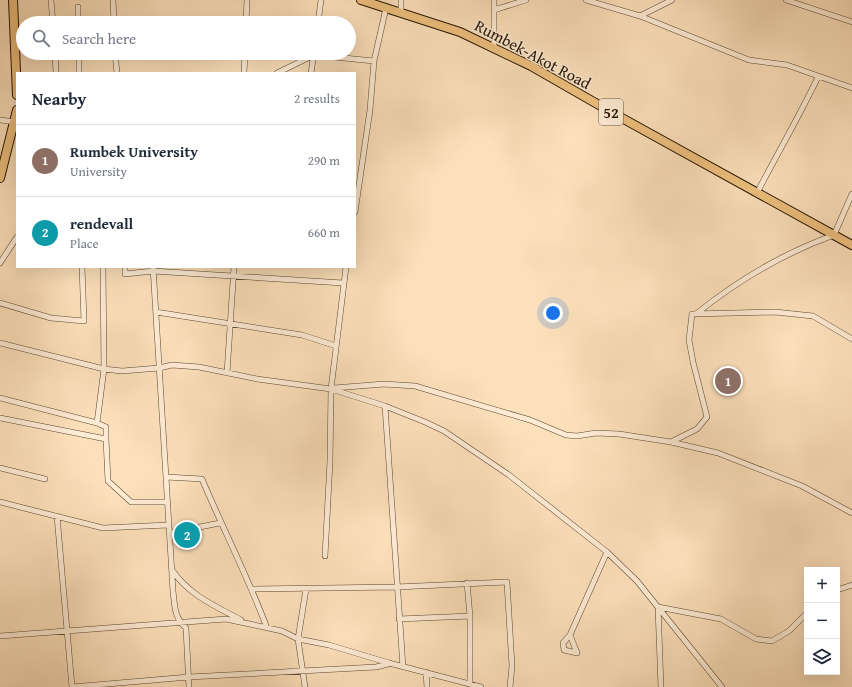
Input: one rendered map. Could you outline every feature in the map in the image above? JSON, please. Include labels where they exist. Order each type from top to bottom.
[{"type":"main road","points":[[13,0],[16,72]]},
{"type":"main road","name":"Rumbek-Akot Road","points":[[361,0],[460,32],[531,66],[852,245]]},
{"type":"main road","points":[[0,178],[14,135],[16,116]]},
{"type":"street","points":[[51,0],[52,16]]},
{"type":"street","points":[[113,0],[114,16]]},
{"type":"street","points":[[246,16],[247,0]]},
{"type":"street","points":[[319,16],[321,0]]},
{"type":"street","points":[[400,0],[401,13]]},
{"type":"street","points":[[494,0],[494,48]]},
{"type":"street","points":[[494,10],[526,0]]},
{"type":"street","points":[[586,0],[640,16],[749,60],[787,65],[852,88]]},
{"type":"street","points":[[640,16],[672,0]]},
{"type":"street","points":[[786,0],[852,22]]},
{"type":"street","points":[[78,7],[78,16]]},
{"type":"street","points":[[356,205],[370,110],[374,61],[386,8]]},
{"type":"street","points":[[356,59],[374,61]]},
{"type":"street","points":[[55,60],[56,72]]},
{"type":"street","points":[[79,60],[79,72]]},
{"type":"street","points":[[116,60],[116,72]]},
{"type":"street","points":[[244,72],[245,60]]},
{"type":"street","points":[[279,72],[302,60]]},
{"type":"street","points":[[311,72],[313,60]]},
{"type":"street","points":[[757,193],[787,136],[798,120],[818,77]]},
{"type":"street","points":[[0,120],[15,122]]},
{"type":"street","points":[[671,442],[697,429],[708,417],[693,362],[689,340],[692,314],[696,314],[716,298],[750,276],[804,245],[834,235],[852,194]]},
{"type":"street","points":[[0,262],[16,238]]},
{"type":"street","points":[[0,303],[51,318],[84,321],[82,268]]},
{"type":"street","points":[[97,423],[104,369],[103,268]]},
{"type":"street","points":[[124,268],[125,274],[153,269],[344,283]]},
{"type":"street","points":[[227,373],[234,268]]},
{"type":"street","points":[[325,556],[331,431],[329,414],[346,268]]},
{"type":"street","points":[[153,269],[166,477],[166,502],[175,611],[178,621],[186,628],[189,687]]},
{"type":"street","points":[[156,312],[302,335],[336,346]]},
{"type":"street","points":[[696,314],[776,312],[813,316],[852,339]]},
{"type":"street","points":[[0,343],[104,369],[122,371],[159,368],[172,365],[199,367],[227,373],[331,389],[385,406],[444,431],[521,484],[607,552],[637,581],[722,687]]},
{"type":"street","points":[[331,389],[384,384],[415,386],[530,420],[566,435],[578,436],[596,433],[619,434],[671,442],[718,452],[809,489],[852,513]]},
{"type":"street","points":[[0,398],[97,423],[106,427],[108,481],[131,502],[166,502]]},
{"type":"street","points":[[385,406],[396,587],[403,667]]},
{"type":"street","points":[[0,418],[106,439]]},
{"type":"street","points":[[0,468],[45,479]]},
{"type":"street","points":[[166,477],[202,479],[220,523],[253,589],[267,628]]},
{"type":"street","points":[[0,502],[103,528],[168,525]]},
{"type":"street","points":[[57,516],[72,687],[189,677],[376,667],[389,663]]},
{"type":"street","points":[[169,533],[220,523]]},
{"type":"street","points":[[570,635],[607,552]]},
{"type":"street","points":[[172,569],[178,578],[204,601],[245,622]]},
{"type":"street","points":[[253,589],[396,587],[507,582],[512,666],[510,687]]},
{"type":"street","points":[[467,583],[470,616],[470,684]]},
{"type":"street","points":[[840,589],[852,585]]},
{"type":"street","points":[[304,687],[298,639],[306,589]]},
{"type":"street","points":[[658,607],[721,619],[756,639],[772,641],[789,631],[804,616]]},
{"type":"street","points":[[658,607],[661,687]]},
{"type":"street","points":[[399,619],[470,616]]},
{"type":"street","points":[[0,636],[178,621],[226,619],[282,631],[298,639],[329,645],[403,667],[481,687]]},
{"type":"street","points":[[426,672],[427,687]]},
{"type":"place","name":"Rumbek University","points":[[728,381]]},
{"type":"place","name":"rendevall","points":[[187,535]]}]
